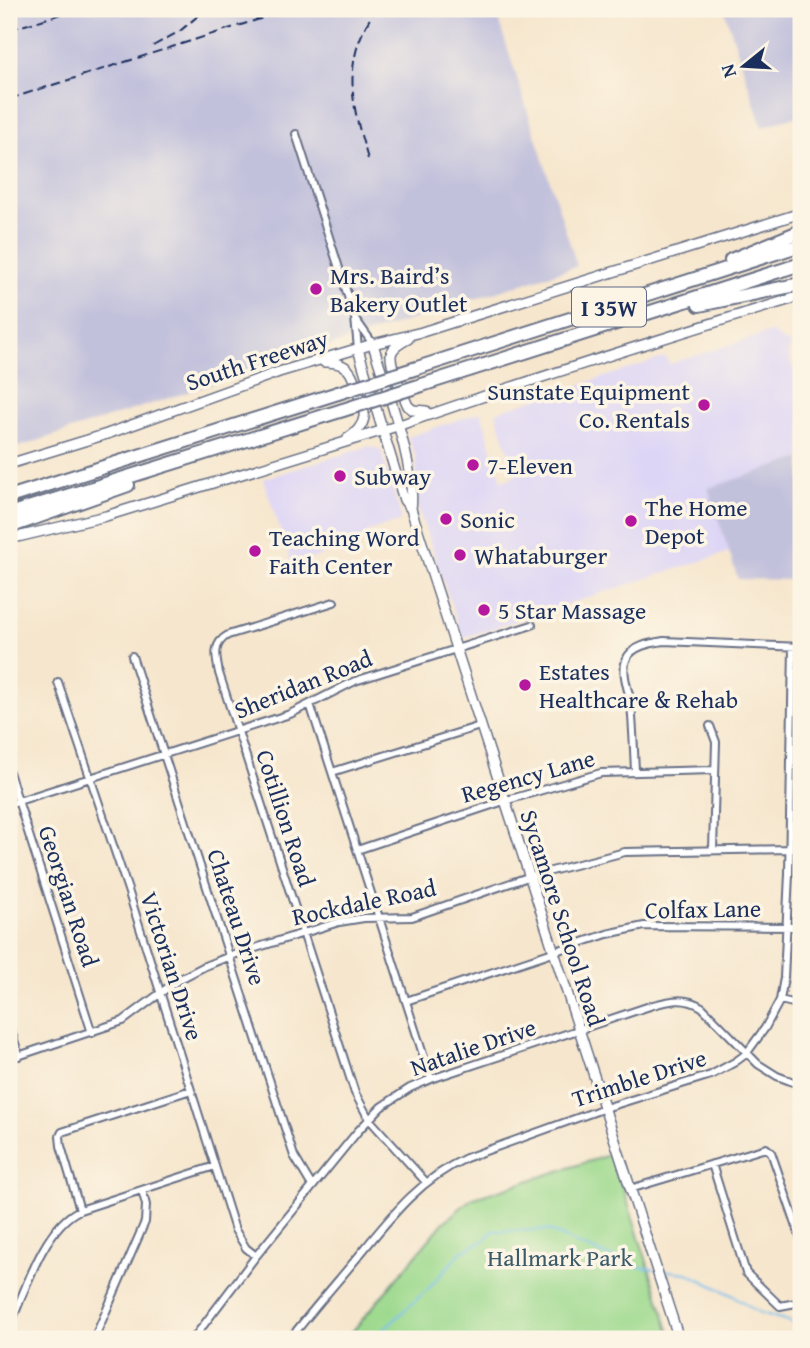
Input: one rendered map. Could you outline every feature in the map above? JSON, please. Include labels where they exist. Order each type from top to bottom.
[{"type":"highway","points":[[647,295],[664,284],[801,231]]},
{"type":"highway","name":"I 35W","points":[[9,497],[801,245]]},
{"type":"highway","name":"I 35W","points":[[9,514],[587,334],[801,264]]},
{"type":"highway","points":[[587,334],[601,334],[702,304],[801,284]]},
{"type":"highway","points":[[9,527],[222,454],[228,446]]},
{"type":"highway","points":[[9,491],[43,486]]},
{"type":"main road","name":"South Freeway","points":[[9,464],[107,434],[313,362],[422,332],[801,213]]},
{"type":"main road","points":[[9,539],[106,516],[801,296]]},
{"type":"main road","points":[[422,332],[404,340],[393,349],[391,355],[408,406],[413,410],[433,412]]},
{"type":"main road","name":"Sycamore School Road","points":[[373,344],[410,469],[413,499],[411,509]]},
{"type":"main road","name":"Sycamore School Road","points":[[358,349],[404,500],[411,509],[679,1339]]},
{"type":"main road","points":[[313,362],[335,362],[352,373],[365,419],[353,435],[340,442]]},
{"type":"street","name":"Sycamore School Road","points":[[296,134],[355,318],[358,349]]},
{"type":"street","name":"Sycamore School Road","points":[[355,318],[373,344]]},
{"type":"street","name":"Cotillion Road","points":[[334,602],[229,635],[218,643],[216,653],[219,673],[355,1093],[369,1119],[425,1181]]},
{"type":"street","name":"Sheridan Road","points":[[9,804],[290,714],[355,681],[532,625]]},
{"type":"street","points":[[635,771],[625,673],[625,663],[631,653],[645,645],[664,641],[801,647]]},
{"type":"street","name":"Trimble Drive","points":[[290,1339],[398,1209],[425,1181],[444,1168],[605,1108],[711,1075],[746,1054],[765,1028],[780,1000],[785,978],[793,647]]},
{"type":"street","name":"Chateau Drive","points":[[132,656],[294,1156],[312,1186]]},
{"type":"street","name":"Victorian Drive","points":[[58,682],[235,1230],[246,1248],[256,1256]]},
{"type":"street","points":[[310,704],[431,1079]]},
{"type":"street","points":[[332,772],[480,726]]},
{"type":"street","points":[[710,726],[716,742],[713,850]]},
{"type":"street","name":"Regency Lane","points":[[357,850],[504,801],[601,774],[715,770]]},
{"type":"street","name":"Georgian Road","points":[[9,772],[92,1033]]},
{"type":"street","name":"Rockdale Road","points":[[9,1059],[123,1021],[160,993],[196,971],[230,956],[339,922],[379,917],[412,917],[528,877],[625,852],[789,849]]},
{"type":"street","name":"Colfax Lane","points":[[406,1001],[607,934],[645,926],[801,927]]},
{"type":"street","name":"Natalie Drive","points":[[193,1339],[312,1186],[369,1119],[401,1094],[431,1079],[653,1005],[681,999],[702,1007],[746,1054],[777,1076],[801,1085]]},
{"type":"street","points":[[780,1000],[801,1005]]},
{"type":"street","points":[[9,1024],[19,1056]]},
{"type":"street","points":[[80,1210],[61,1146],[62,1132],[191,1090]]},
{"type":"street","points":[[631,1189],[766,1148],[771,1152],[801,1238]]},
{"type":"street","points":[[712,1164],[746,1273],[780,1306],[801,1302]]},
{"type":"street","points":[[9,1328],[49,1238],[62,1221],[80,1210],[215,1166]]},
{"type":"street","points":[[94,1339],[145,1222],[146,1205],[142,1190]]},
{"type":"shaded area","points":[[9,9],[495,9],[577,266],[9,450]]},
{"type":"shaded area","points":[[724,9],[801,9],[801,115],[762,127]]},
{"type":"shaded area","points":[[771,332],[791,346],[788,353],[801,394],[801,458],[709,488],[729,552],[463,638],[418,508],[416,457],[408,437],[481,412],[502,481],[516,476],[496,412],[666,357],[669,364]]},
{"type":"shaded area","points":[[369,446],[381,450],[401,517],[399,522],[366,532],[368,540],[292,565],[263,479]]},
{"type":"shaded area","points":[[801,458],[801,580],[738,579],[708,488]]},
{"type":"green space","name":"Hallmark Park","points":[[612,1154],[672,1339],[346,1339],[443,1223],[471,1199]]},
{"type":"waterway","points":[[373,1339],[428,1289],[461,1252],[483,1241],[493,1231],[549,1230],[576,1244],[638,1267],[654,1269]]},
{"type":"waterway","points":[[659,1270],[687,1273],[734,1296],[758,1312],[791,1322],[801,1329]]},
{"type":"railway","points":[[9,30],[77,9]]},
{"type":"railway","points":[[153,46],[180,31],[206,9]]},
{"type":"railway","points":[[9,99],[291,9]]},
{"type":"railway","points":[[368,159],[357,120],[352,82],[358,46],[376,9]]},
{"type":"place","name":"Mrs. Baird’s Bakery Outlet","points":[[316,289]]},
{"type":"place","name":"Sunstate Equipment Co. Rentals","points":[[704,405]]},
{"type":"place","name":"7-Eleven","points":[[473,465]]},
{"type":"place","name":"Subway","points":[[340,476]]},
{"type":"place","name":"Sonic","points":[[446,519]]},
{"type":"place","name":"The Home Depot","points":[[631,521]]},
{"type":"place","name":"Teaching Word Faith Center","points":[[255,551]]},
{"type":"place","name":"Whataburger","points":[[460,555]]},
{"type":"place","name":"5 Star Massage","points":[[484,610]]},
{"type":"place","name":"Estates Healthcare & Rehab","points":[[525,685]]}]
